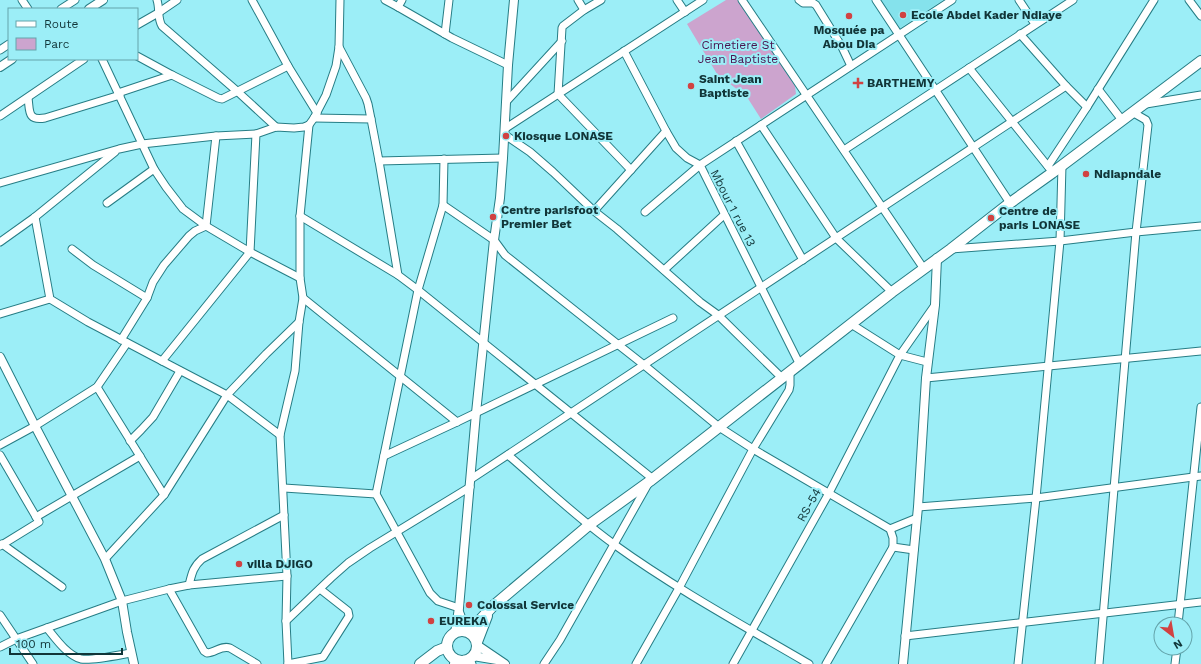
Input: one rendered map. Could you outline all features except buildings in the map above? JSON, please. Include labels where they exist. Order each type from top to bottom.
[{"type":"main road","points":[[467,632],[492,607],[589,525],[652,480],[892,292],[937,258],[952,249],[1050,169],[1062,165],[1201,61]]},
{"type":"main road","points":[[422,663],[437,651],[461,659],[476,651],[483,624],[492,607]]},
{"type":"main road","points":[[461,659],[449,639],[455,633],[462,631],[467,632],[473,635],[477,643]]},
{"type":"street","points":[[63,8],[75,0]]},
{"type":"street","points":[[91,8],[103,0]]},
{"type":"street","points":[[157,0],[159,7],[158,13],[162,26],[276,127]]},
{"type":"street","points":[[138,24],[177,0]]},
{"type":"street","points":[[252,0],[316,115]]},
{"type":"street","points":[[320,589],[348,611],[349,616],[323,657],[288,664],[284,488],[280,435],[295,371],[299,322],[303,298],[300,278],[300,216],[309,125],[326,95],[336,66],[339,47],[340,0]]},
{"type":"street","points":[[385,0],[446,34],[508,65]]},
{"type":"street","points":[[398,7],[402,0]]},
{"type":"street","points":[[446,34],[450,0]]},
{"type":"street","points":[[455,633],[459,610],[483,343],[504,158],[508,65],[514,0]]},
{"type":"street","points":[[578,0],[584,10]]},
{"type":"street","points":[[601,0],[584,10],[562,28],[558,94],[631,170]]},
{"type":"street","points":[[677,0],[685,12]]},
{"type":"street","points":[[505,131],[558,94],[703,0]]},
{"type":"street","points":[[742,0],[924,269]]},
{"type":"street","points":[[799,0],[803,3],[813,3],[816,5],[842,47],[851,66]]},
{"type":"street","points":[[876,0],[1010,203]]},
{"type":"street","points":[[645,212],[700,165],[952,0]]},
{"type":"street","points":[[1019,0],[1035,24]]},
{"type":"street","points":[[844,150],[1073,0]]},
{"type":"street","points":[[969,68],[1050,169],[1154,0]]},
{"type":"street","points":[[1189,0],[1201,16]]},
{"type":"street","points":[[1020,34],[1066,86],[1087,107]]},
{"type":"street","points":[[506,102],[562,41]]},
{"type":"street","points":[[339,47],[368,104],[398,275]]},
{"type":"street","name":"Mbour 1 rue 13","points":[[624,51],[676,148],[687,158],[700,165],[800,364]]},
{"type":"street","points":[[138,57],[220,99],[225,99],[288,66]]},
{"type":"street","points":[[0,67],[10,60]]},
{"type":"street","points":[[0,116],[83,60]]},
{"type":"street","points":[[102,60],[154,168],[183,209],[206,226],[250,252],[300,278]]},
{"type":"street","points":[[28,98],[30,114],[34,118],[45,118],[172,75]]},
{"type":"street","points":[[286,621],[348,563],[398,532],[470,483],[508,454],[1066,86]]},
{"type":"street","points":[[1098,89],[1122,120]]},
{"type":"street","points":[[1143,104],[1201,95]]},
{"type":"street","points":[[1099,664],[1136,232],[1148,126],[1146,120],[1132,112]]},
{"type":"street","points":[[316,115],[371,119]]},
{"type":"street","points":[[0,183],[119,149],[142,144],[216,136],[256,134],[276,127],[294,128],[309,125]]},
{"type":"street","points":[[761,125],[836,238],[892,292]]},
{"type":"street","points":[[505,131],[553,172],[594,211],[617,229],[700,302],[718,315],[786,375],[790,385],[789,390],[753,449],[679,588],[636,664]]},
{"type":"street","points":[[594,211],[666,131]]},
{"type":"street","points":[[162,360],[250,252],[256,134]]},
{"type":"street","points":[[206,226],[216,136]]},
{"type":"street","points":[[736,141],[803,260]]},
{"type":"street","points":[[0,242],[34,217],[119,149]]},
{"type":"street","points":[[379,161],[504,158]]},
{"type":"street","points":[[444,159],[443,205],[418,290],[376,494],[430,592],[438,601],[459,610],[467,632]]},
{"type":"street","points":[[1018,664],[1036,498],[1060,241],[1062,165]]},
{"type":"street","points":[[107,203],[154,168]]},
{"type":"street","points":[[443,205],[494,240],[506,255],[719,427],[753,449],[890,529],[893,538],[893,547],[826,664]]},
{"type":"street","points":[[664,270],[724,215]]},
{"type":"street","points":[[300,216],[398,275],[571,413],[652,480],[560,640],[544,664]]},
{"type":"street","points":[[34,217],[50,299],[124,342],[162,360],[227,395],[280,435]]},
{"type":"street","points":[[0,445],[35,426],[97,387],[124,342],[147,298],[153,282],[164,265],[189,236],[195,231],[206,226]]},
{"type":"street","points":[[952,249],[1060,241],[1201,226]]},
{"type":"street","points":[[72,249],[93,265],[147,298]]},
{"type":"street","points":[[903,664],[918,506],[927,362],[935,304],[937,258]]},
{"type":"street","points":[[303,298],[457,422]]},
{"type":"street","points":[[0,314],[50,299]]},
{"type":"street","name":"RS-54","points":[[733,664],[829,493],[900,355],[935,304]]},
{"type":"street","points":[[384,456],[673,318]]},
{"type":"street","points":[[105,559],[164,495],[227,395],[299,322]]},
{"type":"street","points":[[851,324],[900,355],[927,362]]},
{"type":"street","points":[[926,378],[1201,351]]},
{"type":"street","points":[[0,357],[105,559],[122,601],[134,664]]},
{"type":"street","points":[[130,441],[153,417],[180,371]]},
{"type":"street","points":[[97,387],[164,495]]},
{"type":"street","points":[[1179,616],[1198,477],[1201,407]]},
{"type":"street","points":[[508,454],[614,545],[679,588],[809,664]]},
{"type":"street","points":[[0,455],[39,522],[1,545],[62,587]]},
{"type":"street","points":[[36,517],[140,456]]},
{"type":"street","points":[[918,506],[1036,498],[1198,477]]},
{"type":"street","points":[[284,488],[376,494]]},
{"type":"street","points":[[189,585],[192,570],[202,559],[284,515]]},
{"type":"street","points":[[890,529],[917,518]]},
{"type":"street","points":[[893,547],[914,550]]},
{"type":"street","points":[[0,647],[16,639],[122,601],[169,589],[189,585],[287,576]]},
{"type":"street","points":[[169,589],[204,651],[210,653],[226,647],[257,664]]},
{"type":"street","points":[[906,636],[1201,602]]},
{"type":"street","points":[[0,615],[33,664]]},
{"type":"street","points":[[46,628],[68,651],[82,659],[131,652]]},
{"type":"street","points":[[477,643],[502,662]]},
{"type":"street","points":[[461,659],[502,662]]},
{"type":"shaded area","name":"Ecole Abdel Kader Ndiaye","points":[[877,0],[943,0],[897,30]]},
{"type":"green space","name":"Cimetiere St Jean Baptiste","points":[[726,0],[740,0],[795,86],[796,94],[761,119],[747,97],[717,74],[687,24]]},
{"type":"place","name":"Ecole Abdel Kader Ndiaye","points":[[903,15]]},
{"type":"place","name":"Mosquée pa Abou Dia","points":[[849,16]]},
{"type":"place","name":"BARTHEMY","points":[[858,83]]},
{"type":"place","name":"Saint Jean Baptiste","points":[[691,86]]},
{"type":"place","name":"Kiosque LONASE","points":[[506,136]]},
{"type":"place","name":"Ndiapndale","points":[[1086,174]]},
{"type":"place","name":"Centre parisfoot Premier Bet","points":[[493,217]]},
{"type":"place","name":"Centre de paris LONASE","points":[[991,218]]},
{"type":"place","name":"villa DJIGO","points":[[239,564]]},
{"type":"place","name":"Colossal Service","points":[[469,605]]},
{"type":"place","name":"EUREKA","points":[[431,621]]}]
